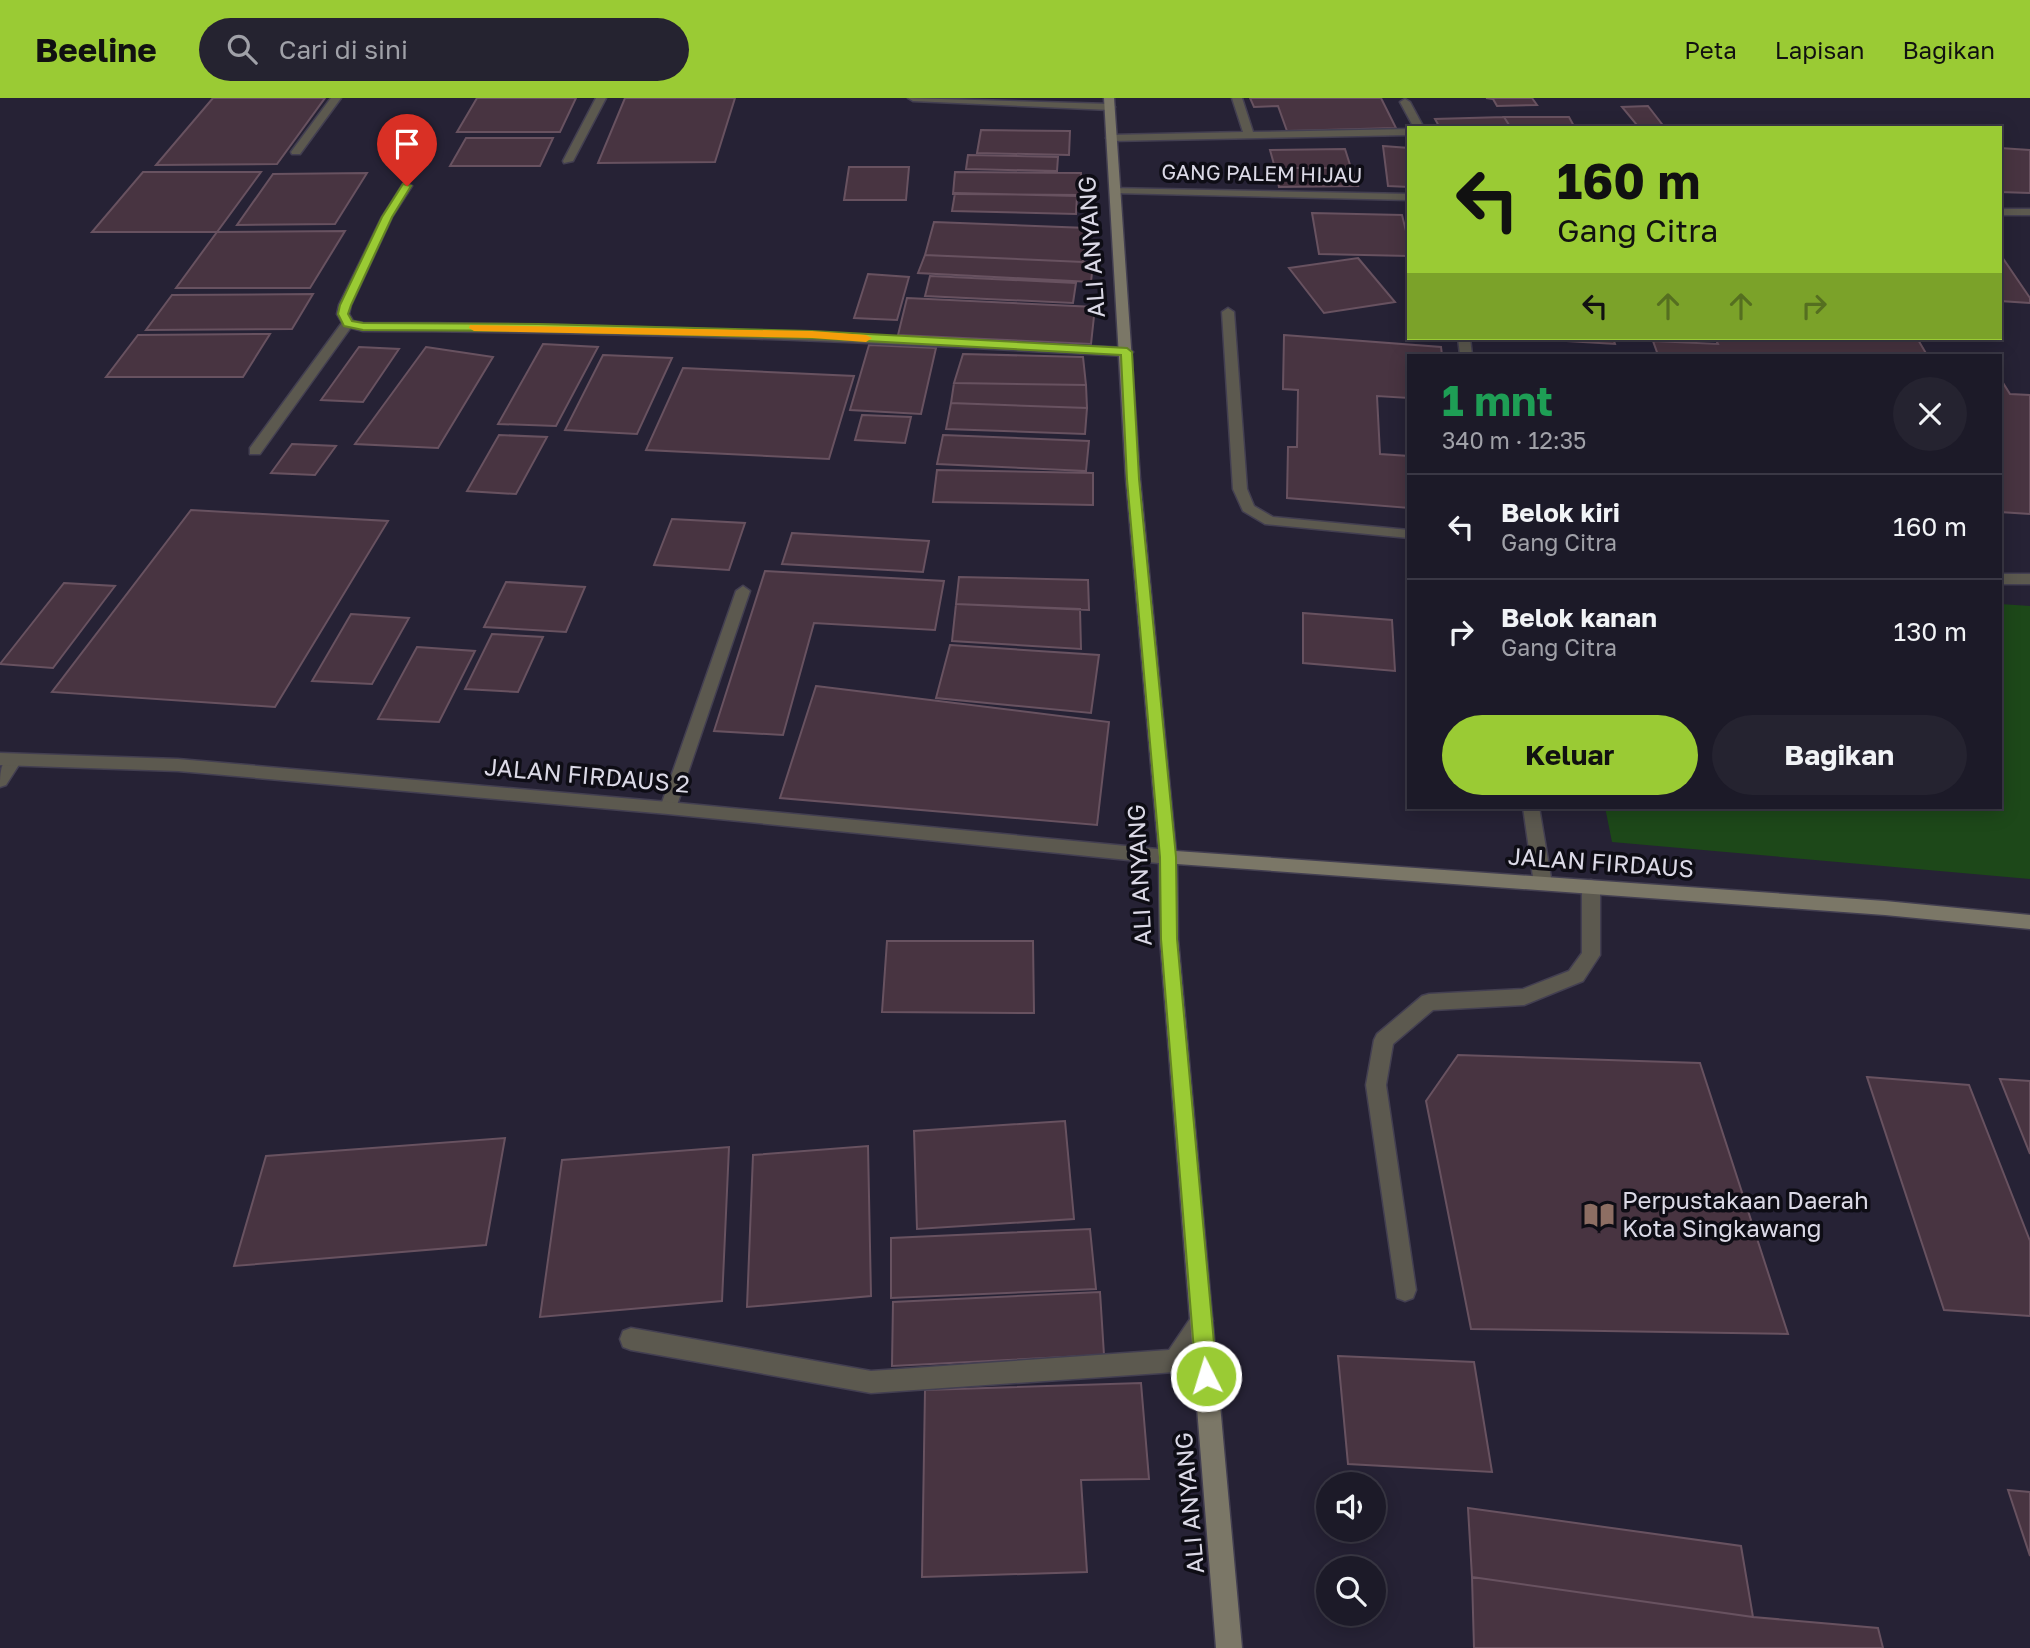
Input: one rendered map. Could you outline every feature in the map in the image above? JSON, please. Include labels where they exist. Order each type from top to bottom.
[{"type":"street","points":[[296,152],[336,98]]},
{"type":"street","points":[[568,161],[601,98]]},
{"type":"street","points":[[914,98],[1110,102]]},
{"type":"street","points":[[1237,98],[1250,135]]},
{"type":"street","name":"ALI ANYANG","points":[[1110,102],[1133,479],[1168,857],[1169,939],[1229,1648]]},
{"type":"street","points":[[1405,102],[1418,126]]},
{"type":"street","points":[[1111,138],[1407,132]]},
{"type":"street","points":[[407,186],[387,217],[345,305],[343,314],[348,323],[363,327],[539,327],[812,335],[1127,352]]},
{"type":"street","name":"GANG PALEM HIJAU","points":[[1114,190],[1407,197]]},
{"type":"street","points":[[2002,212],[2030,212]]},
{"type":"street","points":[[1228,312],[1240,489],[1248,508],[1270,521],[1407,534]]},
{"type":"street","points":[[255,451],[348,323]]},
{"type":"street","points":[[2002,579],[2030,579]]},
{"type":"street","points":[[668,808],[743,591]]},
{"type":"street","points":[[0,781],[7,760]]},
{"type":"street","name":"JALAN FIRDAUS 2","points":[[7,760],[178,765],[668,808],[1168,857]]},
{"type":"street","points":[[1531,809],[1543,884]]},
{"type":"street","name":"JALAN FIRDAUS","points":[[1168,857],[1885,908],[2030,922]]},
{"type":"street","points":[[1405,1290],[1376,1085],[1384,1040],[1429,1002],[1524,997],[1576,976],[1591,954],[1591,887]]},
{"type":"street","points":[[631,1339],[871,1382],[1175,1361],[1202,1321]]},
{"type":"green space","points":[[2002,604],[2030,606],[2030,879],[1612,842],[1605,809],[2002,809]]},
{"type":"building","points":[[213,98],[325,98],[277,164],[156,165]]},
{"type":"building","points":[[477,98],[576,98],[560,132],[457,132]]},
{"type":"building","points":[[625,98],[735,98],[715,162],[598,163]]},
{"type":"building","points":[[1250,98],[1381,98],[1396,128],[1287,131],[1278,106],[1254,107]]},
{"type":"building","points":[[1486,98],[1532,98],[1537,105],[1497,106],[1493,99]]},
{"type":"building","points":[[1648,106],[1663,126],[1610,126],[1637,125],[1622,107]]},
{"type":"building","points":[[1504,117],[1569,117],[1574,126],[1510,126]]},
{"type":"building","points":[[1504,117],[1510,126],[1439,126],[1435,119]]},
{"type":"building","points":[[981,130],[1070,131],[1069,155],[977,153]]},
{"type":"building","points":[[466,138],[553,138],[540,166],[450,166]]},
{"type":"building","points":[[1383,146],[1407,148],[1407,187],[1388,186]]},
{"type":"building","points":[[2002,148],[2030,150],[2030,193],[2002,192]]},
{"type":"building","points":[[1345,149],[1351,168],[1275,168],[1270,150]]},
{"type":"building","points":[[968,155],[1058,157],[1057,171],[966,169]]},
{"type":"building","points":[[849,167],[909,167],[906,200],[844,200]]},
{"type":"building","points":[[1275,168],[1351,168],[1358,186],[1279,187]]},
{"type":"building","points":[[143,172],[261,172],[217,232],[92,232]]},
{"type":"building","points":[[955,172],[1081,173],[1082,195],[953,194]]},
{"type":"building","points":[[367,173],[335,224],[237,225],[273,174]]},
{"type":"building","points":[[955,193],[1077,196],[1076,214],[952,211]]},
{"type":"building","points":[[1312,213],[1402,215],[1407,235],[1407,256],[1319,254]]},
{"type":"building","points":[[934,222],[1087,228],[1083,262],[925,255]]},
{"type":"building","points":[[345,231],[310,288],[176,288],[217,232]]},
{"type":"building","points":[[925,255],[1093,264],[1091,282],[918,273]]},
{"type":"building","points":[[2002,257],[2030,298],[2030,303],[2002,301]]},
{"type":"building","points":[[1358,258],[1395,302],[1324,313],[1289,268]]},
{"type":"building","points":[[868,274],[909,277],[897,320],[854,318]]},
{"type":"building","points":[[930,276],[1076,283],[1073,303],[925,296]]},
{"type":"building","points":[[313,294],[292,329],[146,330],[172,295]]},
{"type":"building","points":[[907,298],[1095,307],[1091,344],[898,335]]},
{"type":"building","points":[[270,334],[243,377],[106,377],[138,335]]},
{"type":"building","points":[[1284,335],[1441,347],[1442,354],[1407,354],[1407,398],[1377,396],[1380,454],[1407,456],[1407,508],[1287,498],[1288,447],[1297,447],[1298,390],[1283,389]]},
{"type":"building","points":[[1548,340],[1614,340],[1615,344]]},
{"type":"building","points":[[1716,340],[1918,340],[1926,354],[1658,354],[1653,341],[1718,344]]},
{"type":"building","points":[[543,344],[598,347],[556,426],[498,424]]},
{"type":"building","points":[[869,345],[936,348],[921,414],[850,410]]},
{"type":"building","points":[[359,347],[399,349],[363,402],[321,400]]},
{"type":"building","points":[[426,347],[493,357],[438,448],[355,444]]},
{"type":"building","points":[[963,354],[1083,357],[1086,385],[954,383]]},
{"type":"building","points":[[603,355],[672,358],[637,434],[565,430]]},
{"type":"building","points":[[683,368],[854,376],[829,459],[646,450]]},
{"type":"building","points":[[2002,381],[2010,394],[2030,395],[2030,514],[2002,512]]},
{"type":"building","points":[[954,383],[1086,385],[1087,408],[951,403]]},
{"type":"building","points":[[951,403],[1087,408],[1085,434],[946,429]]},
{"type":"building","points":[[862,415],[911,417],[905,443],[855,440]]},
{"type":"building","points":[[499,435],[547,437],[516,494],[467,491]]},
{"type":"building","points":[[943,435],[1089,441],[1086,471],[937,464]]},
{"type":"building","points":[[292,444],[336,446],[315,475],[271,473]]},
{"type":"building","points":[[937,470],[1093,473],[1093,505],[933,502]]},
{"type":"building","points":[[191,510],[388,521],[275,707],[52,692]]},
{"type":"building","points":[[672,519],[745,523],[729,570],[654,565]]},
{"type":"building","points":[[792,533],[929,541],[923,572],[782,564]]},
{"type":"building","points":[[765,571],[944,581],[935,630],[814,623],[783,735],[714,731]]},
{"type":"building","points":[[959,577],[1088,580],[1089,610],[956,604]]},
{"type":"building","points":[[506,582],[585,587],[566,632],[484,627]]},
{"type":"building","points":[[64,583],[115,586],[53,668],[0,664]]},
{"type":"building","points":[[956,604],[1080,609],[1081,649],[952,641]]},
{"type":"building","points":[[1303,613],[1392,620],[1395,671],[1303,663]]},
{"type":"building","points":[[351,614],[409,618],[372,684],[312,681]]},
{"type":"building","points":[[492,634],[543,637],[518,692],[465,689]]},
{"type":"building","points":[[950,645],[1099,655],[1091,713],[936,698]]},
{"type":"building","points":[[417,647],[475,651],[439,722],[378,719]]},
{"type":"building","points":[[816,686],[1109,722],[1097,825],[780,798]]},
{"type":"building","points":[[887,941],[1033,941],[1034,1013],[882,1012]]},
{"type":"building","name":"Perpustakaan Daerah Kota Singkawang","points":[[1458,1055],[1700,1063],[1788,1334],[1471,1329],[1426,1101]]},
{"type":"building","points":[[1867,1077],[1969,1085],[2030,1241],[2030,1316],[1944,1310]]},
{"type":"building","points":[[2000,1079],[2030,1081],[2030,1154]]},
{"type":"building","points":[[1065,1121],[1074,1219],[917,1229],[914,1131]]},
{"type":"building","points":[[505,1138],[486,1245],[234,1266],[266,1156]]},
{"type":"building","points":[[868,1146],[871,1296],[747,1307],[753,1155]]},
{"type":"building","points":[[729,1147],[722,1301],[540,1317],[562,1160]]},
{"type":"building","points":[[1090,1229],[1096,1289],[891,1298],[891,1238]]},
{"type":"building","points":[[1100,1292],[1104,1355],[892,1366],[893,1302]]},
{"type":"building","points":[[1338,1356],[1474,1362],[1492,1472],[1348,1464]]},
{"type":"building","points":[[1141,1383],[1149,1479],[1081,1480],[1087,1572],[922,1577],[925,1390]]},
{"type":"building","points":[[2008,1490],[2030,1492],[2030,1556]]},
{"type":"building","points":[[1468,1508],[1741,1546],[1753,1617],[1472,1577]]},
{"type":"building","points":[[1472,1577],[1753,1617],[1878,1628],[1883,1648],[1474,1648]]},
{"type":"slow traffic","points":[[474,328],[539,327],[866,338]]},
{"type":"place","name":"Perpustakaan Daerah Kota Singkawang","points":[[1599,1215]]},
{"type":"route","points":[[407,186],[387,217],[345,305],[343,314],[348,323],[363,327],[539,327],[812,335],[1127,352],[1133,479],[1168,857],[1169,939],[1206,1376]]}]
